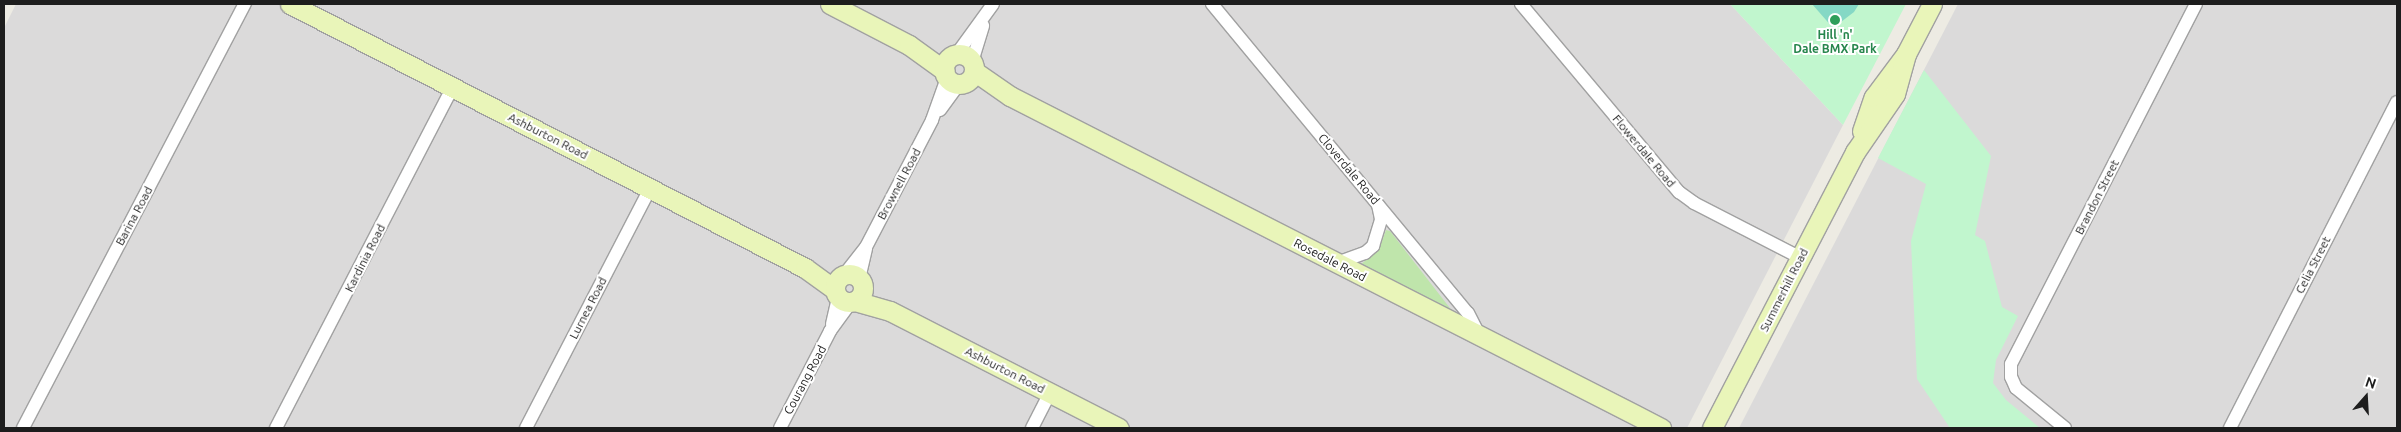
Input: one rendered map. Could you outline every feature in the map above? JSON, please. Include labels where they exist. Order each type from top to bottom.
[{"type":"street","name":"Barina Road","points":[[23,428],[245,4]]},
{"type":"street","name":"Ashburton Road","points":[[290,4],[1119,428]]},
{"type":"street","name":"Rosedale Road","points":[[830,4],[1656,427]]},
{"type":"street","name":"Brownell Road","points":[[848,288],[866,247],[992,4]]},
{"type":"street","name":"Cloverdale Road","points":[[1212,4],[1475,322],[1480,337]]},
{"type":"street","name":"Flowerdale Road","points":[[1521,4],[1679,192],[1694,203],[1801,258]]},
{"type":"street","name":"Summerhill Road","points":[[1712,428],[1855,152],[1874,97],[1906,54],[1932,4]]},
{"type":"street","name":"Brandon Street","points":[[2065,428],[2020,392],[2011,377],[2014,358],[2196,4]]},
{"type":"street","name":"Kardinia Road","points":[[276,428],[453,87]]},
{"type":"street","name":"Celia Street","points":[[2230,428],[2397,102]]},
{"type":"street","name":"Lurnea Road","points":[[526,428],[650,189]]},
{"type":"street","points":[[1337,263],[1365,253],[1373,246],[1381,220],[1377,202]]},
{"type":"street","name":"Courang Road","points":[[780,428],[830,331],[848,288]]},
{"type":"street","points":[[1032,428],[1050,393]]},
{"type":"shaded area","points":[[16,4],[1730,4],[1843,125],[1687,428],[4,428],[4,28]]},
{"type":"shaded area","name":"Hill 'n' Dale BMX Park","points":[[1812,4],[1859,4],[1854,12],[1833,28]]},
{"type":"shaded area","points":[[1958,4],[2397,4],[2397,428],[1739,428]]},
{"type":"green space","points":[[1730,4],[1906,4],[1843,125]]},
{"type":"green space","points":[[1924,70],[1991,156],[1975,235],[1985,241],[2002,307],[2018,316],[1996,360],[1993,383],[2006,400],[2040,428],[1950,428],[1917,379],[1911,241],[1926,184],[1878,158]]},
{"type":"green space","points":[[1386,230],[1390,231],[1453,312],[1360,265],[1379,249]]},
{"type":"place","name":"Hill 'n' Dale BMX Park","points":[[1835,20]]}]
